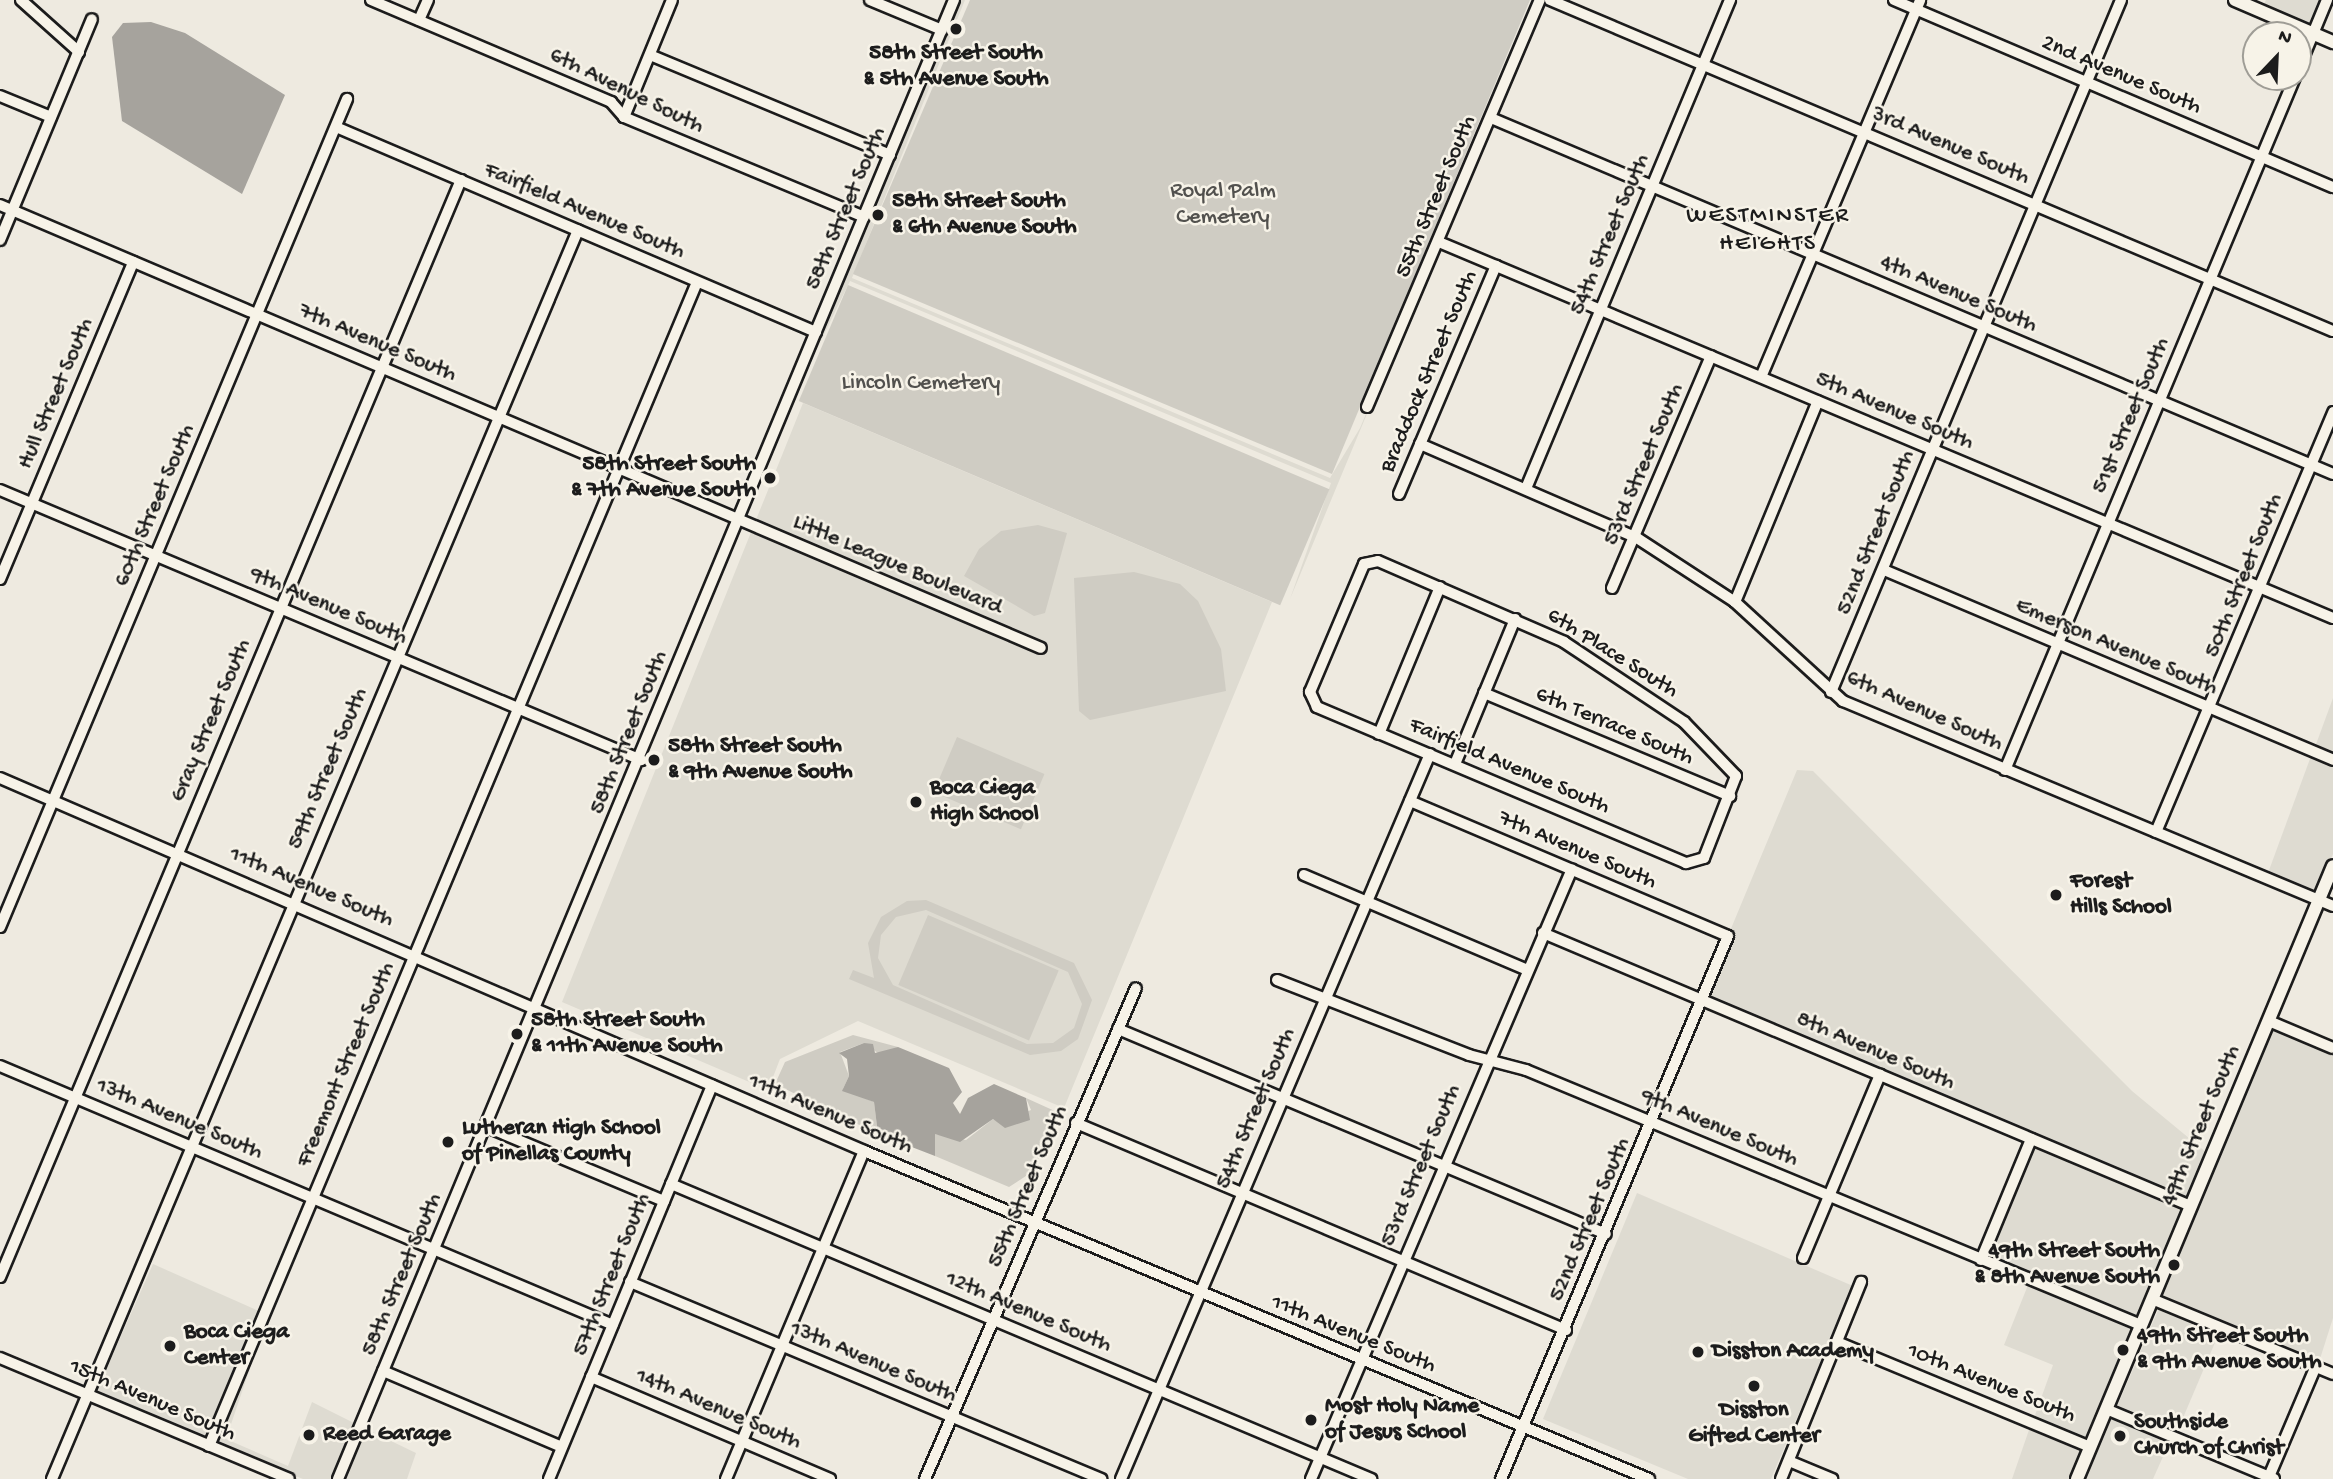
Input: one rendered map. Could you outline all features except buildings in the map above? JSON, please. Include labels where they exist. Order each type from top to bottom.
[{"type":"main road","points":[[2235,0],[2333,42]]},
{"type":"main road","name":"49th Street South","points":[[2077,1479],[2333,866]]},
{"type":"street","points":[[21,0],[79,52]]},
{"type":"street","name":"6th Avenue South","points":[[371,0],[611,102],[624,117],[864,217]]},
{"type":"street","points":[[419,20],[428,0]]},
{"type":"street","points":[[624,117],[672,0]]},
{"type":"street","points":[[870,0],[942,30]]},
{"type":"street","name":"58th Street South","points":[[338,1479],[641,760],[738,518],[954,0]]},
{"type":"street","name":"55th Street South","points":[[1367,407],[1540,0]]},
{"type":"street","name":"3rd Avenue South","points":[[1550,0],[2333,331]]},
{"type":"street","name":"54th Street South","points":[[1527,486],[1730,0]]},
{"type":"street","name":"2nd Avenue South","points":[[1894,0],[1918,5],[2086,82],[2333,187]]},
{"type":"street","name":"52nd Street South","points":[[1831,692],[2121,0]]},
{"type":"street","points":[[2313,33],[2327,0]]},
{"type":"street","points":[[1761,377],[1918,5]]},
{"type":"street","points":[[0,240],[92,19]]},
{"type":"street","points":[[650,55],[890,155]]},
{"type":"street","name":"51st Street South","points":[[2005,770],[2289,91]]},
{"type":"street","points":[[0,96],[51,117]]},
{"type":"street","name":"60th Street South","points":[[0,927],[347,99]]},
{"type":"street","name":"4th Avenue South","points":[[1491,118],[2333,474]]},
{"type":"street","name":"Fairfield Avenue South","points":[[336,127],[816,332]]},
{"type":"street","name":"Gray Street South","points":[[0,1276],[461,180]]},
{"type":"street","name":"7th Avenue South","points":[[0,205],[738,518]]},
{"type":"street","name":"59th Street South","points":[[52,1479],[578,230]]},
{"type":"street","name":"5th Avenue South","points":[[1439,242],[2333,618]]},
{"type":"street","name":"Hull Street South","points":[[0,579],[133,262]]},
{"type":"street","name":"Braddock Street South","points":[[1399,494],[1496,266]]},
{"type":"street","name":"Freemont Street South","points":[[209,1446],[697,282]]},
{"type":"street","name":"53rd Street South","points":[[1612,588],[1637,538],[1711,356]]},
{"type":"street","points":[[1735,602],[1818,401]]},
{"type":"street","name":"50th Street South","points":[[2157,832],[2211,710],[2259,587],[2333,412]]},
{"type":"street","name":"6th Avenue South","points":[[1420,444],[1527,486],[1637,538],[1735,602],[1831,692],[2005,770],[2333,906]]},
{"type":"street","name":"9th Avenue South","points":[[0,490],[641,760]]},
{"type":"street","name":"Little League Boulevard","points":[[738,518],[1041,648]]},
{"type":"street","name":"6th Place South","points":[[1310,700],[1364,564],[1371,560],[1515,619],[1639,689],[1684,722],[1736,776],[1730,796]]},
{"type":"street","name":"Emerson Avenue South","points":[[1884,570],[2333,760]]},
{"type":"street","points":[[1379,734],[1440,587]]},
{"type":"street","points":[[1455,764],[1515,619]]},
{"type":"street","name":"6th Terrace South","points":[[1484,693],[1730,796]]},
{"type":"street","name":"Fairfield Avenue South","points":[[1310,700],[1379,734],[1696,864],[1730,796]]},
{"type":"street","name":"54th Street South","points":[[1121,1479],[1430,754]]},
{"type":"street","name":"11th Avenue South","points":[[0,778],[538,1006],[864,1151],[1649,1479]]},
{"type":"street","name":"7th Avenue South","points":[[1410,801],[1728,936]]},
{"type":"street","name":"53rd Street South","points":[[1311,1479],[1525,969],[1572,870]]},
{"type":"street","points":[[1304,876],[1525,969]]},
{"type":"street","name":"8th Avenue South","points":[[1543,933],[2191,1206]]},
{"type":"street","name":"52nd Street South","points":[[1501,1479],[1653,1122],[1728,936]]},
{"type":"street","name":"9th Avenue South","points":[[1277,980],[1488,1062],[1526,1070],[1981,1261],[2141,1325]]},
{"type":"street","name":"55th Street South","points":[[925,1479],[1136,988]]},
{"type":"street","points":[[2269,1021],[2333,1048]]},
{"type":"street","points":[[1118,1029],[1606,1234]]},
{"type":"street","name":"13th Avenue South","points":[[0,1066],[613,1325]]},
{"type":"street","points":[[1803,1258],[1880,1075]]},
{"type":"street","name":"57th Street South","points":[[551,1478],[712,1085]]},
{"type":"street","points":[[1076,1123],[1402,1263],[1566,1330]]},
{"type":"street","points":[[487,1127],[664,1201]]},
{"type":"street","points":[[1981,1261],[2031,1139]]},
{"type":"street","points":[[726,1479],[864,1151]]},
{"type":"street","name":"12th Avenue South","points":[[671,1184],[1371,1479]]},
{"type":"street","name":"13th Avenue South","points":[[630,1282],[1101,1479]]},
{"type":"street","points":[[1782,1479],[1861,1282]]},
{"type":"street","points":[[2152,1300],[2333,1374]]},
{"type":"street","name":"10th Avenue South","points":[[1837,1342],[2090,1447]]},
{"type":"street","name":"15th Avenue South","points":[[0,1358],[289,1479]]},
{"type":"street","points":[[2106,1409],[2270,1478],[2316,1366]]},
{"type":"street","points":[[383,1371],[562,1447]]},
{"type":"street","name":"14th Avenue South","points":[[591,1377],[830,1479]]},
{"type":"street","points":[[1789,1461],[1832,1479]]},
{"type":"shaded area","points":[[959,0],[965,0],[852,278],[1330,478],[1360,428],[1408,315],[1290,599],[1331,483],[850,281],[793,398]]},
{"type":"shaded area","points":[[2266,0],[2322,0],[2312,25],[2312,21],[2297,21],[2263,6]]},
{"type":"shaded area","points":[[151,22],[185,33],[285,95],[242,194],[122,121],[112,37],[123,23]]},
{"type":"shaded area","name":"Boca Ciega High School","points":[[803,403],[1272,602],[1064,1108],[858,1021],[780,1059],[768,1090],[562,1002]]},
{"type":"shaded area","points":[[2333,698],[2333,754],[2315,747]]},
{"type":"shaded area","points":[[2311,756],[2333,765],[2333,854],[2317,894],[2268,873]]},
{"type":"shaded area","points":[[1797,770],[1813,771],[2132,1091],[2207,1153],[2189,1200],[1710,998],[1735,933],[1730,931]]},
{"type":"shaded area","points":[[2271,1027],[2333,1053],[2333,1318],[2319,1362],[2158,1297]]},
{"type":"shaded area","points":[[864,1043],[873,1044],[875,1053],[898,1047],[949,1068],[962,1092],[953,1103],[960,1114],[968,1098],[994,1084],[1026,1098],[1030,1120],[1005,1128],[993,1119],[960,1142],[935,1134],[935,1156],[878,1134],[874,1102],[842,1091],[849,1076],[847,1059],[839,1053]]},
{"type":"shaded area","points":[[2034,1146],[2185,1210],[2138,1321],[1987,1257]]},
{"type":"shaded area","name":"Disston Academy","points":[[1637,1193],[1853,1286],[1771,1479],[1688,1479],[1543,1419]]},
{"type":"shaded area","points":[[153,1264],[260,1312],[202,1441],[95,1394]]},
{"type":"shaded area","points":[[2028,1285],[2135,1328],[2088,1440],[2034,1418],[2053,1365],[2004,1345]]},
{"type":"shaded area","points":[[2159,1308],[2219,1333],[2176,1434],[2116,1408]]},
{"type":"shaded area","points":[[268,1315],[226,1439],[288,1466],[312,1402],[356,1424],[333,1479],[303,1479],[215,1443]]},
{"type":"shaded area","points":[[2108,1416],[2170,1441],[2153,1479],[2082,1479]]},
{"type":"shaded area","points":[[2030,1427],[2084,1450],[2072,1479],[2012,1479]]},
{"type":"shaded area","points":[[364,1428],[416,1453],[407,1479],[343,1479]]},
{"type":"green space","name":"Royal Palm Cemetery","points":[[970,0],[1530,0],[1332,474],[853,274]]},
{"type":"green space","name":"Lincoln Cemetery","points":[[848,285],[1329,489],[1280,605],[799,401]]},
{"type":"green space","points":[[1038,525],[1067,533],[1045,613],[1034,616],[964,576],[979,549],[1001,531]]},
{"type":"green space","points":[[1134,572],[1180,584],[1198,601],[1221,649],[1226,691],[1090,720],[1079,711],[1074,578]]},
{"type":"green space","points":[[957,737],[1044,774],[1021,829],[934,792]]},
{"type":"green space","points":[[926,900],[1074,963],[1092,1000],[1078,1039],[1061,1051],[1030,1055],[849,979],[853,970],[874,978],[868,943],[881,917],[907,901]],"holes":[[[926,910],[1068,972],[1082,1004],[1074,1028],[1053,1043],[1027,1044],[893,985],[878,958],[881,935],[896,917]]]},
{"type":"green space","points":[[928,915],[1059,970],[1029,1040],[898,985]]},
{"type":"green space","points":[[853,1035],[898,1047],[882,1056],[864,1043],[840,1052],[849,1076],[843,1089],[874,1102],[878,1134],[775,1084],[785,1062]]},
{"type":"green space","points":[[1026,1098],[1057,1112],[1055,1134],[1029,1174],[1009,1187],[935,1156],[935,1134],[966,1140],[993,1119],[1000,1123],[1031,1110]]},
{"type":"place","name":"58th Street South & 5th Avenue South","points":[[956,29]]},
{"type":"place","name":"58th Street South & 6th Avenue South","points":[[878,215]]},
{"type":"place","name":"58th Street South & 7th Avenue South","points":[[770,478]]},
{"type":"place","name":"58th Street South & 9th Avenue South","points":[[654,760]]},
{"type":"place","name":"Boca Ciega High School","points":[[916,802]]},
{"type":"place","name":"Forest Hills School","points":[[2056,895]]},
{"type":"place","name":"58th Street South & 11th Avenue South","points":[[517,1034]]},
{"type":"place","name":"Lutheran High School of Pinellas County","points":[[448,1142]]},
{"type":"place","name":"49th Street South & 8th Avenue South","points":[[2174,1265]]},
{"type":"place","name":"Boca Ciega Center","points":[[170,1346]]},
{"type":"place","name":"49th Street South & 9th Avenue South","points":[[2123,1350]]},
{"type":"place","name":"Disston Academy","points":[[1698,1352]]},
{"type":"place","name":"Disston Gifted Center","points":[[1754,1386]]},
{"type":"place","name":"Most Holy Name of Jesus School","points":[[1311,1420]]},
{"type":"place","name":"Reed Garage","points":[[309,1435]]},
{"type":"place","name":"Southside Church of Christ","points":[[2120,1436]]},
{"type":"district","name":"WESTMINSTER HEIGHTS","points":[[1768,231]]}]
